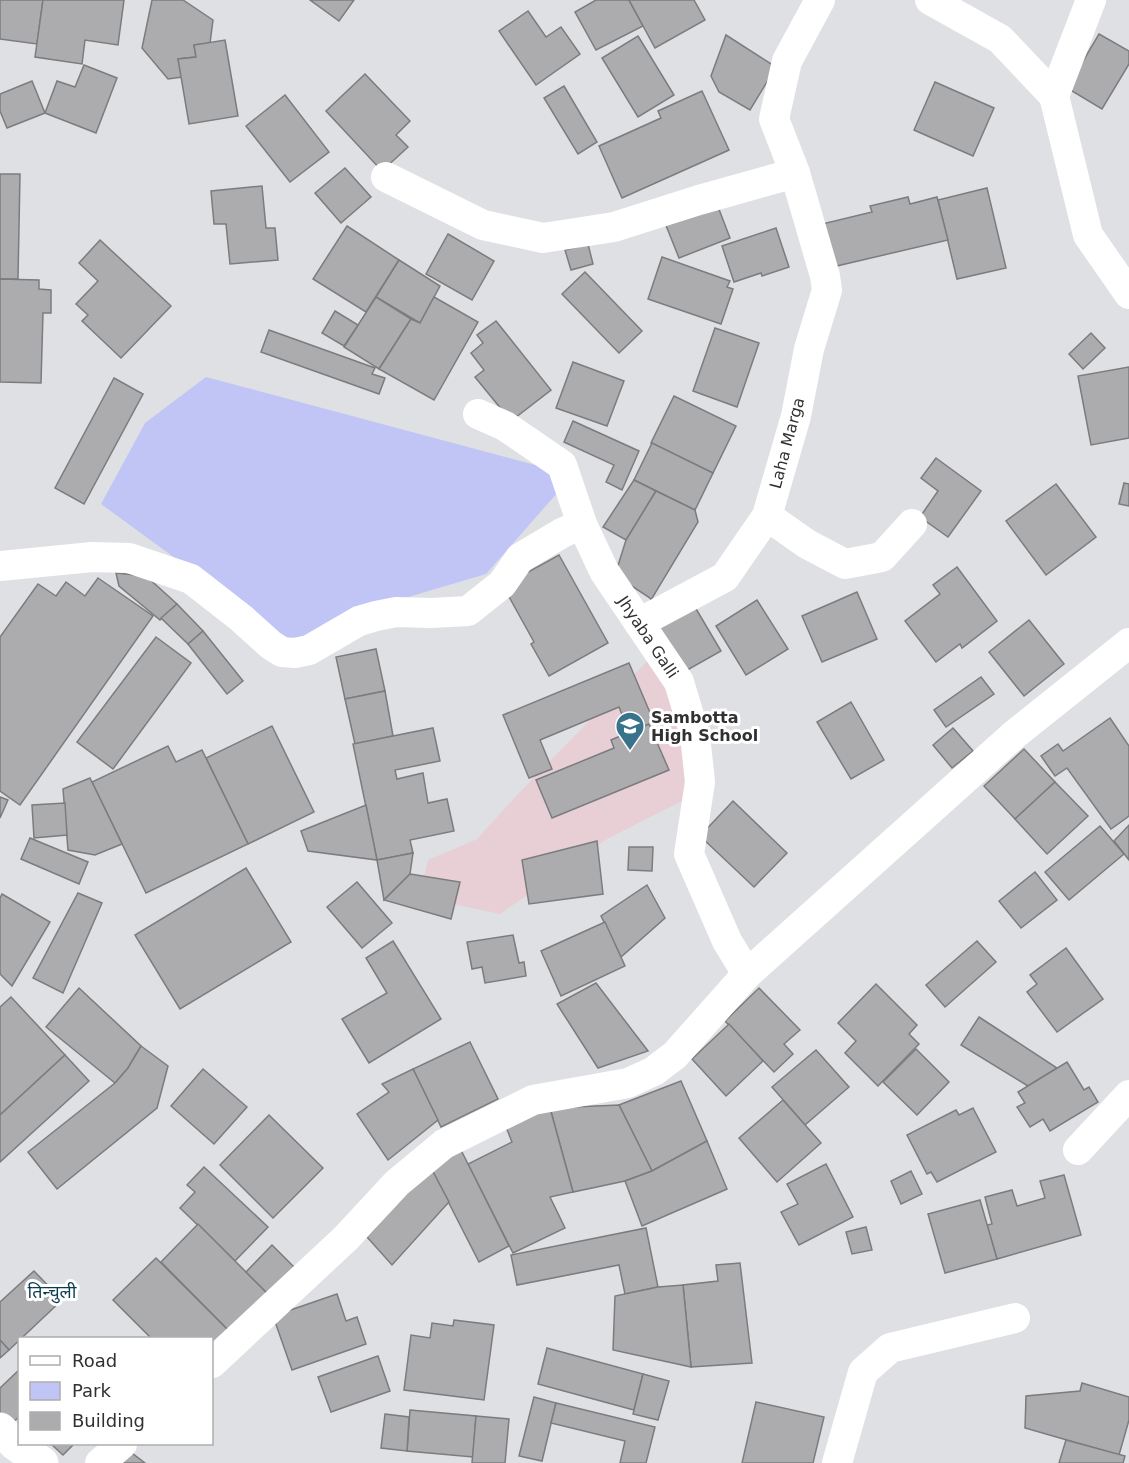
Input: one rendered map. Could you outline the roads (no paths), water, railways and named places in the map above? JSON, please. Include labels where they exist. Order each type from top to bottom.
[{"type":"main road","points":[[0,1429],[15,1444],[42,1463]]},
{"type":"street","points":[[386,177],[483,225],[543,238],[614,227],[795,173],[774,119],[787,61],[820,0]]},
{"type":"street","points":[[930,0],[1000,39],[1054,96],[1088,236],[1129,294]]},
{"type":"street","points":[[1054,96],[1091,0]]},
{"type":"street","name":"Laha Marga","points":[[639,623],[725,577],[767,516],[796,416],[809,349],[827,290],[795,173]]},
{"type":"street","name":"Jhyaba Galli","points":[[478,414],[505,426],[562,465],[582,524],[604,571],[679,682],[695,735],[700,782],[689,854],[727,941],[747,974]]},
{"type":"street","points":[[767,516],[807,544],[845,564],[882,557],[912,524]]},
{"type":"street","points":[[0,566],[92,557],[129,558],[191,579],[271,645],[282,652],[295,653],[309,650],[359,621],[375,616],[396,612],[468,611],[502,584],[520,558],[582,524]]},
{"type":"street","points":[[213,1362],[346,1238],[397,1183],[444,1144],[533,1100],[628,1083],[654,1071],[675,1055],[747,974],[1015,734],[1129,644]]},
{"type":"street","points":[[1078,1150],[1129,1095]]},
{"type":"street","points":[[837,1463],[863,1372],[890,1348],[1015,1318]]},
{"type":"street","points":[[100,1463],[120,1445]]},
{"type":"place","name":"Sambotta High School","points":[[630,752]]},
{"type":"district","name":"तिन्चुली","points":[[52,1291]]}]
